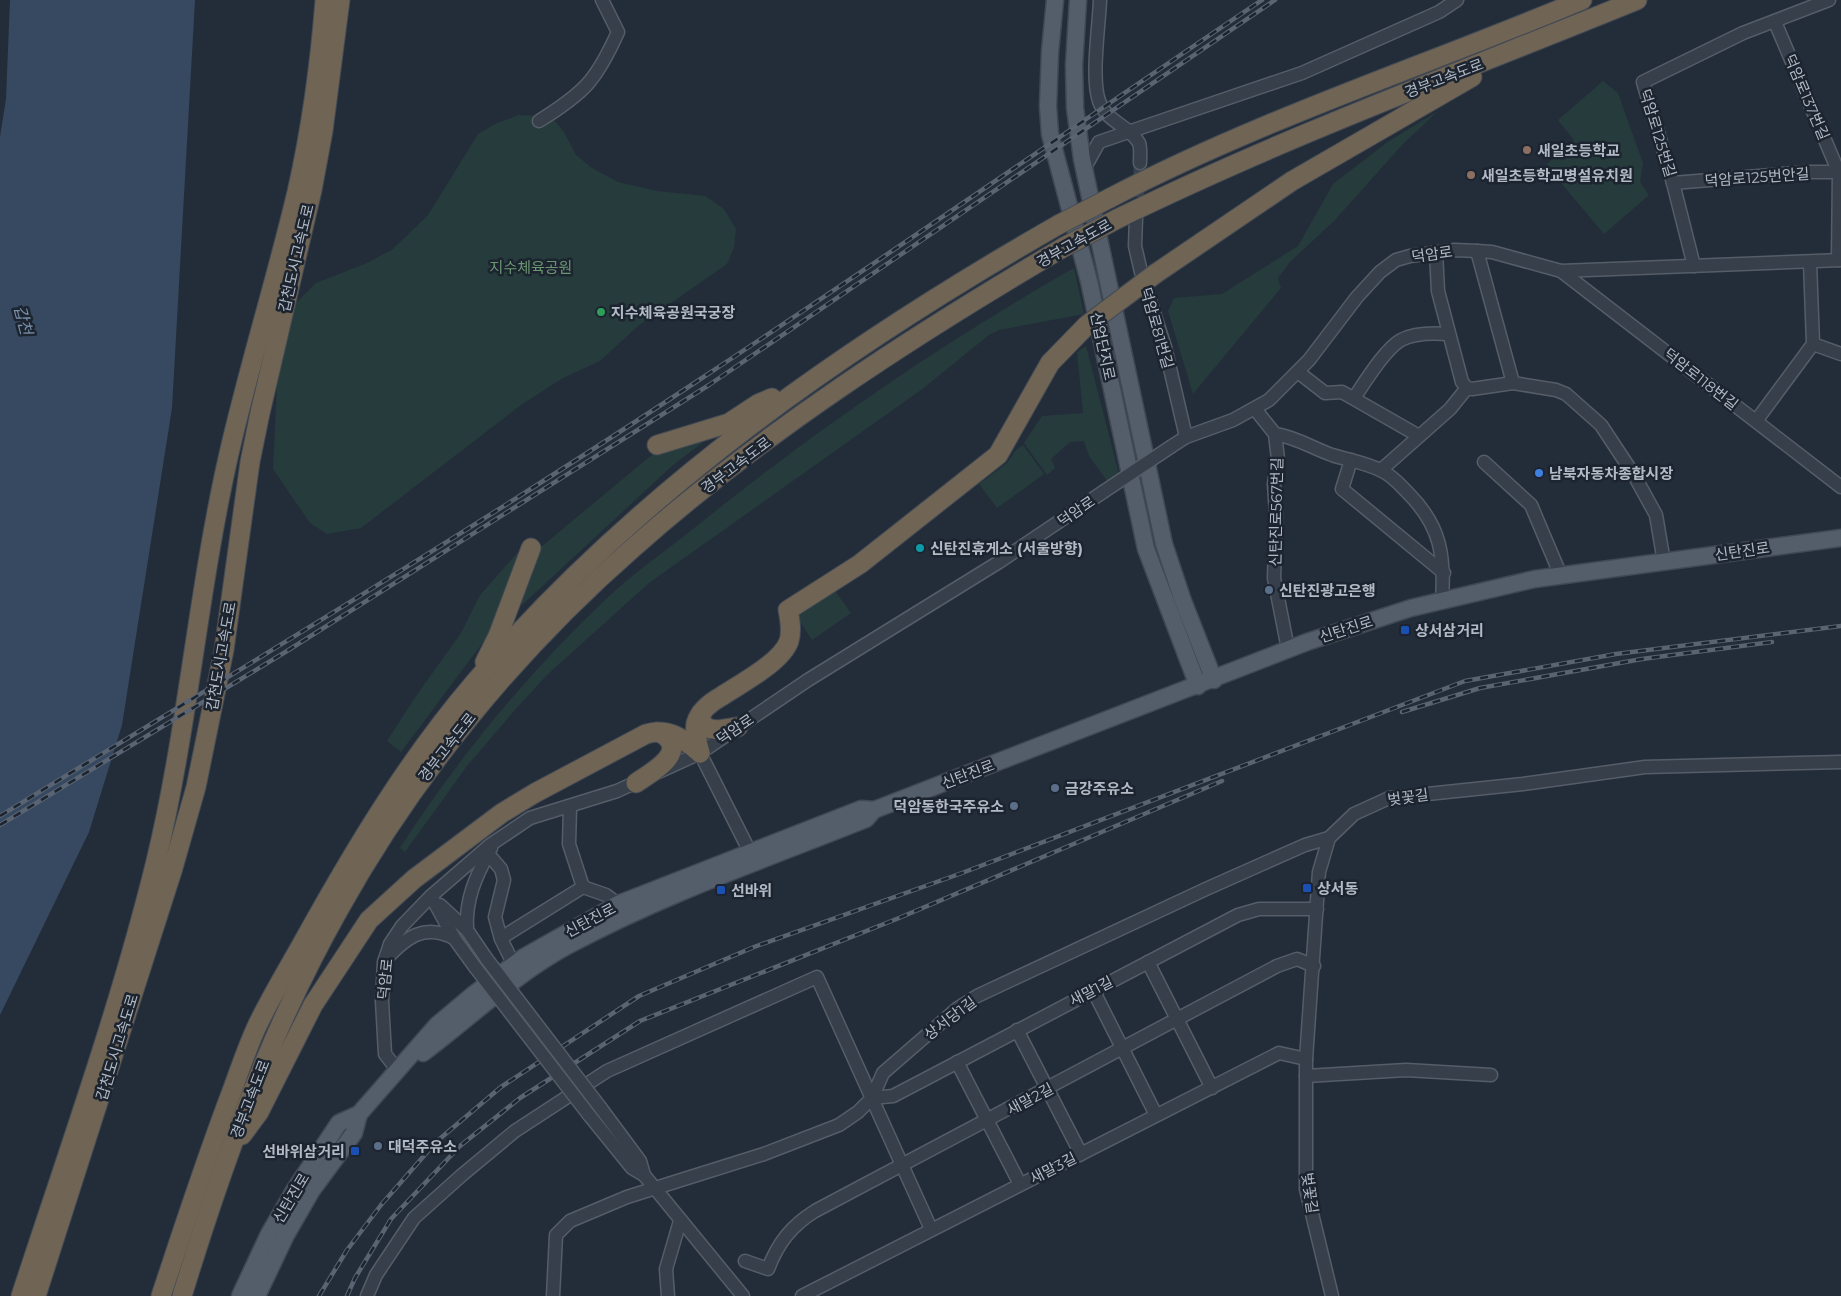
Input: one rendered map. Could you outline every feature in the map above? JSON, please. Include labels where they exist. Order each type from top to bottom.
[{"type":"highway","name":"갑천도시고속도로","points":[[21,1296],[129,962],[156,862],[174,780],[194,649],[228,458],[298,189],[316,78],[325,0]]},
{"type":"highway","name":"갑천도시고속도로","points":[[36,1296],[173,868],[196,787],[224,650],[249,472],[260,413],[318,156],[340,0]]},
{"type":"highway","name":"경부고속도로","points":[[161,1296],[211,1147],[257,1025],[345,867],[413,763],[475,682],[583,567],[696,467],[803,386],[913,311],[1058,225],[1160,171],[1582,0]]},
{"type":"highway","name":"경부고속도로","points":[[182,1296],[229,1152],[270,1047],[340,908],[367,861],[454,736],[502,679],[580,597],[632,548],[691,498],[765,442],[892,352],[1064,247],[1117,219],[1253,155],[1637,0]]},
{"type":"highway","points":[[700,753],[695,733],[701,713],[713,701],[755,674],[782,653],[789,642],[790,623],[788,610],[860,564],[998,454],[1050,363],[1087,324],[1155,274],[1292,181],[1529,45]]},
{"type":"highway","points":[[657,445],[729,422],[758,404],[803,386]]},
{"type":"highway","points":[[475,682],[498,636],[531,548]]},
{"type":"highway","points":[[701,713],[700,719],[706,728],[718,730],[738,727]]},
{"type":"highway","points":[[229,1152],[259,1112],[313,1005],[369,920],[414,879],[502,813],[535,793],[652,732],[671,733],[679,736],[700,753]]},
{"type":"highway","points":[[636,783],[658,767],[672,751],[672,744],[668,738],[652,732]]},
{"type":"main road","name":"산업단지로","points":[[1055,0],[1050,52],[1048,106],[1050,134],[1089,280],[1146,548],[1198,686]]},
{"type":"main road","name":"산업단지로","points":[[1078,0],[1074,65],[1075,108],[1084,169],[1164,544],[1183,601],[1214,680]]},
{"type":"main road","name":"신탄진로","points":[[398,1071],[442,1039],[482,1004],[568,946],[637,911],[861,809],[874,810],[1214,680],[1288,649],[1411,608],[1535,580],[1841,538]]},
{"type":"main road","name":"신탄진로","points":[[240,1296],[269,1234],[295,1189],[339,1123],[359,1114],[438,1025],[474,994],[514,965],[618,904],[753,857]]},
{"type":"main road","name":"신탄진로","points":[[258,1296],[286,1235],[312,1190],[354,1133],[359,1114]]},
{"type":"street","points":[[539,121],[568,103],[583,90],[594,78],[606,58],[618,32],[602,0]]},
{"type":"street","points":[[1100,0],[1096,75],[1099,102],[1110,118],[1130,133],[1139,144],[1140,163]]},
{"type":"street","points":[[1084,169],[1099,142],[1302,73],[1439,12],[1457,0]]},
{"type":"street","points":[[1775,22],[1829,0]]},
{"type":"street","name":"덕암로137번길","points":[[1775,22],[1840,173],[1839,260]]},
{"type":"street","name":"덕암로125번길","points":[[1694,266],[1673,183],[1643,82],[1743,34],[1775,22]]},
{"type":"street","points":[[1078,130],[1099,142]]},
{"type":"street","name":"덕암로125번안길","points":[[1673,183],[1807,172],[1840,173]]},
{"type":"street","name":"덕암로81번길","points":[[1136,218],[1135,246],[1164,346],[1186,437]]},
{"type":"street","points":[[1477,251],[1513,383]]},
{"type":"street","points":[[1436,252],[1438,291],[1460,375],[1467,388]]},
{"type":"street","name":"덕암로","points":[[398,1071],[386,1054],[382,1001],[384,962],[390,944],[402,926],[431,896],[494,842],[530,818],[570,807],[636,783],[700,753],[808,680],[999,562],[1186,437],[1255,409],[1269,400],[1298,372],[1356,296],[1380,272],[1396,260],[1436,252],[1492,252],[1561,271],[1839,260]]},
{"type":"street","points":[[1756,421],[1813,344],[1810,262]]},
{"type":"street","name":"덕암로118번길","points":[[1561,271],[1841,488]]},
{"type":"street","points":[[1354,398],[1392,348],[1401,340],[1434,333],[1448,334]]},
{"type":"street","points":[[1813,344],[1841,354]]},
{"type":"street","points":[[1298,372],[1325,393],[1342,392],[1419,436]]},
{"type":"street","points":[[1467,388],[1484,388],[1513,383],[1566,394],[1601,425],[1634,474],[1656,515],[1664,562]]},
{"type":"street","points":[[1381,470],[1450,409],[1467,388]]},
{"type":"street","points":[[1255,409],[1275,434]]},
{"type":"street","name":"신탄진로567번길","points":[[1288,649],[1274,578],[1276,514],[1274,484],[1278,458],[1275,434],[1290,437],[1329,454],[1381,470],[1391,476],[1428,515],[1441,549],[1444,574],[1442,601]]},
{"type":"street","points":[[1351,460],[1342,489],[1444,574]]},
{"type":"street","points":[[1484,462],[1531,506],[1561,576]]},
{"type":"street","points":[[700,753],[753,857]]},
{"type":"street","name":"벚꽃길","points":[[1332,1296],[1306,1189],[1306,1058],[1314,966],[1319,872],[1328,838],[1354,814],[1389,798],[1522,784],[1645,767],[1841,762]]},
{"type":"street","points":[[570,807],[569,844],[583,887]]},
{"type":"street","name":"상서당1길","points":[[553,1296],[556,1235],[570,1221],[654,1187],[764,1154],[839,1125],[858,1112],[872,1098],[883,1073],[958,1008],[977,996],[1197,893],[1305,845],[1328,838]]},
{"type":"street","points":[[467,930],[466,912],[469,893],[494,842]]},
{"type":"street","points":[[488,854],[501,868],[504,880],[496,917],[501,938],[514,965]]},
{"type":"street","points":[[583,887],[606,895],[618,904]]},
{"type":"street","points":[[501,938],[583,887]]},
{"type":"street","points":[[431,896],[467,930],[486,958],[640,1161],[644,1175]]},
{"type":"street","points":[[431,896],[454,938],[589,1115],[632,1168],[644,1175],[743,1296]]},
{"type":"street","name":"새말1길","points":[[872,1098],[893,1096],[1238,915],[1259,909],[1317,909]]},
{"type":"street","points":[[384,962],[415,935],[429,931],[442,932],[454,938]]},
{"type":"street","name":"새말2길","points":[[745,1261],[768,1269],[778,1245],[788,1232],[802,1220],[1284,964],[1297,959],[1314,966]]},
{"type":"street","points":[[1148,962],[1212,1088]]},
{"type":"street","points":[[367,1296],[376,1275],[414,1218],[462,1175],[516,1131],[606,1071],[817,977],[932,1229]]},
{"type":"street","points":[[1093,990],[1156,1116]]},
{"type":"street","points":[[1017,1030],[1081,1154]]},
{"type":"street","name":"새말3길","points":[[802,1296],[1280,1053],[1306,1058]]},
{"type":"street","points":[[957,1062],[1020,1184]]},
{"type":"street","points":[[1306,1076],[1406,1070],[1492,1075]]},
{"type":"street","points":[[668,1296],[666,1270],[680,1221]]},
{"type":"green space","points":[[1603,81],[1618,93],[1643,163],[1640,182],[1649,195],[1604,234],[1546,165],[1574,140],[1558,120]]},
{"type":"green space","points":[[1438,111],[1403,144],[1335,220],[1290,262],[1278,278],[1281,288],[1193,394],[1168,311],[1174,298],[1222,294],[1298,246],[1333,184],[1389,141]]},
{"type":"green space","name":"지수체육공원","points":[[519,115],[542,116],[554,120],[564,132],[576,155],[592,168],[618,182],[657,191],[705,196],[724,209],[736,229],[734,248],[727,264],[638,326],[600,361],[563,378],[521,405],[361,528],[327,534],[310,523],[273,469],[278,363],[289,310],[316,283],[367,263],[393,249],[428,215],[478,134],[497,123]]},
{"type":"green space","points":[[1074,268],[1084,314],[999,330],[989,335],[921,390],[649,583],[548,674],[467,766],[405,852],[400,848],[469,750],[520,688],[575,629],[627,581],[743,489],[834,421],[976,326]]},
{"type":"green space","points":[[1086,346],[1119,474],[1108,482],[1089,456],[1084,441],[1070,442],[1051,459],[1055,468],[1047,475],[1024,443],[1042,416],[1083,413],[1077,352]]},
{"type":"green space","points":[[700,438],[702,443],[673,465],[522,605],[517,602],[535,552],[659,449]]},
{"type":"green space","points":[[1023,445],[1044,474],[997,508],[979,484],[1007,463],[1016,450]]},
{"type":"green space","points":[[520,550],[493,629],[401,752],[387,741],[461,633],[480,595]]},
{"type":"green space","points":[[835,591],[851,613],[812,640],[797,617]]},
{"type":"water","name":"갑천","points":[[10,0],[195,0],[172,408],[122,725],[89,832],[0,1015],[0,137],[6,99]]},
{"type":"tunnel","points":[[1137,215],[1140,163]]},
{"type":"railway","points":[[0,816],[354,599],[618,433],[845,283],[1262,0]]},
{"type":"railway","points":[[0,825],[287,651],[709,385],[1275,0]]},
{"type":"railway","points":[[319,1296],[347,1250],[381,1205],[436,1142],[501,1087],[639,996],[754,947],[962,873],[1465,681],[1616,654],[1841,626]]},
{"type":"railway","points":[[1402,712],[1480,688],[1642,659],[1772,642]]},
{"type":"railway","points":[[347,1296],[355,1278],[391,1219],[460,1146],[520,1098],[640,1021],[899,918],[1222,781]]},
{"type":"place","name":"새일초등학교","points":[[1527,150]]},
{"type":"place","name":"새일초등학교병설유치원","points":[[1471,175]]},
{"type":"place","name":"지수체육공원국궁장","points":[[601,312]]},
{"type":"place","name":"남북자동차종합시장","points":[[1539,473]]},
{"type":"place","name":"신탄진휴게소 (서울방향)","points":[[920,548]]},
{"type":"place","name":"신탄진광고은행","points":[[1269,590]]},
{"type":"place","name":"상서삼거리","points":[[1405,630]]},
{"type":"place","name":"금강주유소","points":[[1055,788]]},
{"type":"place","name":"덕암동한국주유소","points":[[1014,806]]},
{"type":"place","name":"상서동","points":[[1307,888]]},
{"type":"place","name":"선바위","points":[[721,890]]},
{"type":"place","name":"대덕주유소","points":[[378,1146]]},
{"type":"place","name":"선바위삼거리","points":[[355,1151]]}]
